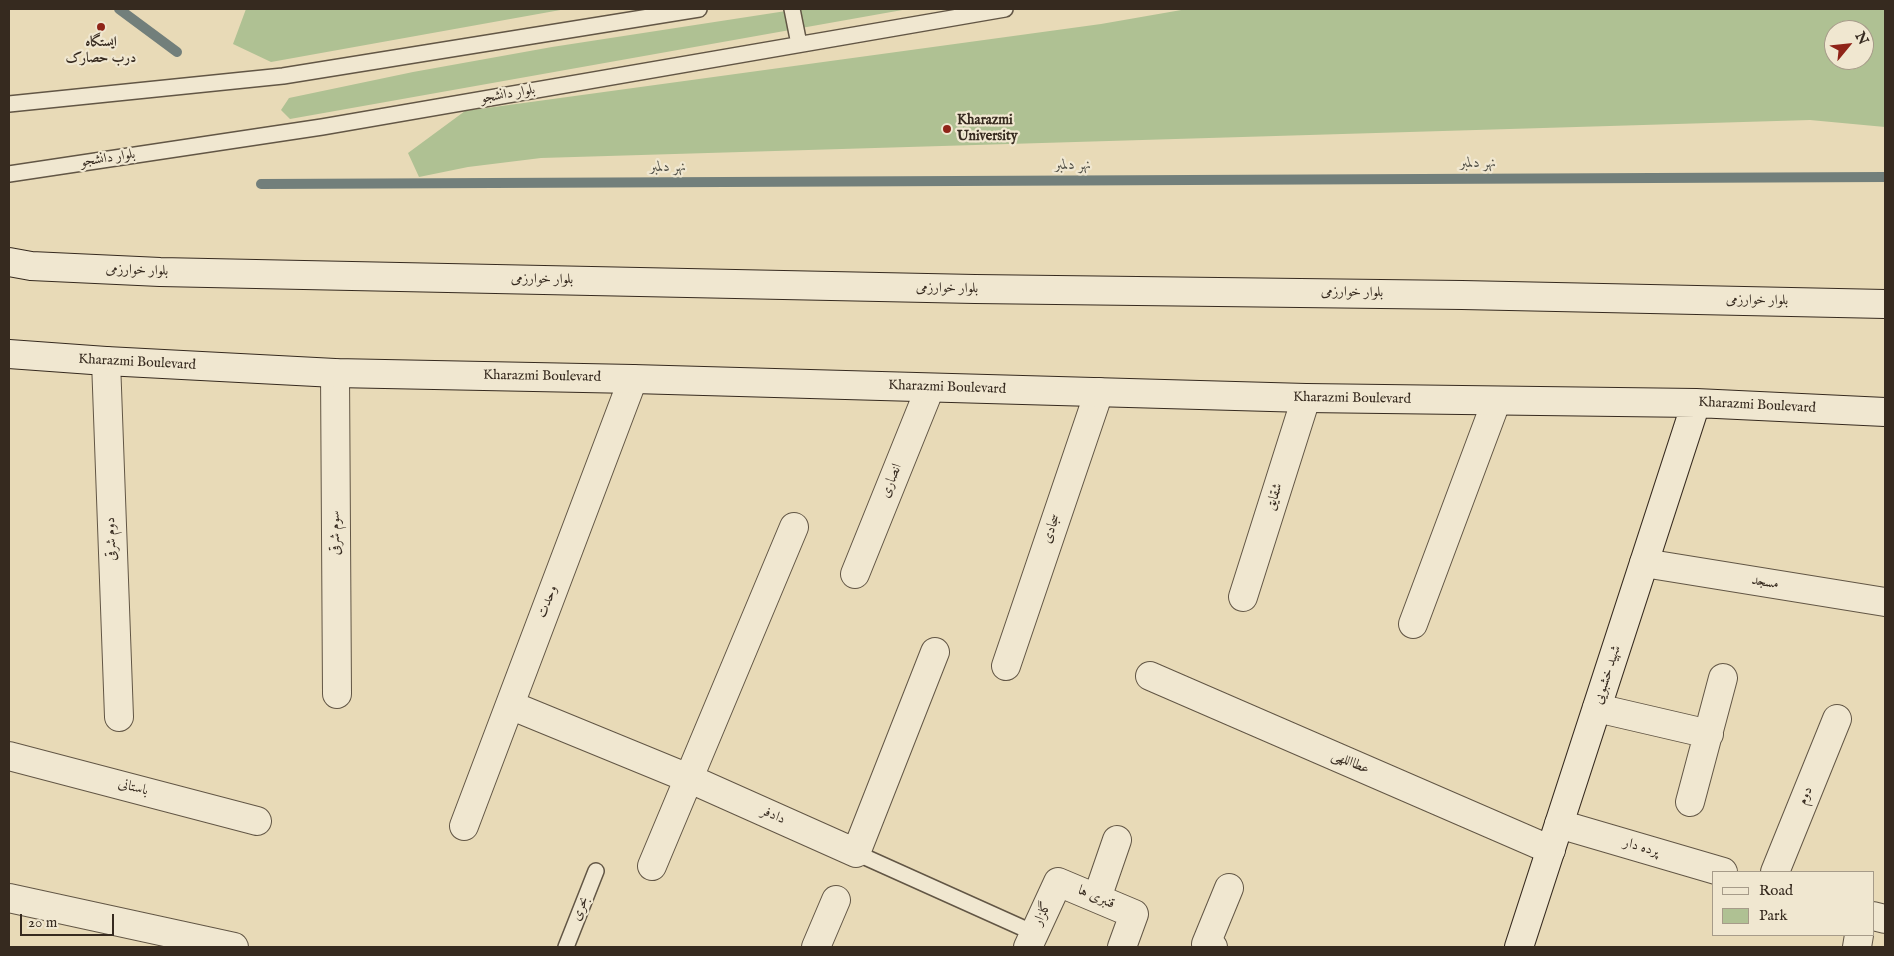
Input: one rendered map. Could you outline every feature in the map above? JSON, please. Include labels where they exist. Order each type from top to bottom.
[{"type":"street","name":"بلوار خوارزمی","points":[[9,262],[31,266],[160,272],[975,289],[1462,294],[1885,304]]},
{"type":"street","name":"Kharazmi Boulevard","points":[[9,354],[106,362],[335,373],[633,379],[1306,398],[1496,402],[1696,403],[1885,412]]},
{"type":"street","name":"دوم شرقی","points":[[106,362],[118,717]]},
{"type":"street","name":"سوم شرقی","points":[[335,373],[337,694]]},
{"type":"street","name":"وحدت","points":[[464,826],[633,379]]},
{"type":"street","name":"انصاری","points":[[855,574],[930,388]]},
{"type":"street","name":"سجادی","points":[[1006,666],[1099,392]]},
{"type":"street","name":"شقایق","points":[[1243,597],[1306,398]]},
{"type":"street","points":[[1413,624],[1496,402]]},
{"type":"street","name":"شهید خشبویی","points":[[1519,947],[1696,403]]},
{"type":"street","points":[[652,866],[794,527]]},
{"type":"street","name":"مسجد","points":[[1644,563],[1885,602]]},
{"type":"street","points":[[856,853],[935,652]]},
{"type":"street","name":"عطااللهی","points":[[1150,676],[1551,850]]},
{"type":"street","points":[[1690,802],[1723,678]]},
{"type":"street","name":"دادفر","points":[[510,705],[688,778],[856,853]]},
{"type":"street","points":[[1597,708],[1709,734]]},
{"type":"street","name":"دوم","points":[[1775,871],[1837,719]]},
{"type":"street","name":"باستانی","points":[[9,756],[257,821]]},
{"type":"street","name":"پرده دار","points":[[1559,824],[1720,871]]},
{"type":"street","points":[[1097,898],[1117,840]]},
{"type":"street","name":"قنبری ها","points":[[1058,882],[1134,914],[1122,947]]},
{"type":"street","name":"گلزار","points":[[1031,940],[1058,882]]},
{"type":"street","points":[[1210,946],[1229,888]]},
{"type":"street","points":[[9,898],[234,947]]},
{"type":"street","points":[[816,947],[836,900]]},
{"type":"lane","points":[[9,104],[283,76],[699,9]]},
{"type":"lane","points":[[792,9],[799,44]]},
{"type":"lane","name":"بلوار دانشجو","points":[[9,174],[322,127],[1005,9]]},
{"type":"lane","name":"دادفر","points":[[856,853],[1031,940]]},
{"type":"lane","name":"بحری","points":[[566,947],[596,871]]},
{"type":"green space","points":[[246,9],[566,9],[271,62],[233,44]]},
{"type":"green space","points":[[799,9],[908,9],[290,119],[281,110],[289,98],[413,72],[552,47]]},
{"type":"green space","points":[[1187,9],[1885,9],[1885,127],[1810,120],[541,158],[468,167],[419,177],[408,153],[465,111],[1101,24]]},
{"type":"waterway","points":[[119,9],[177,52]]},
{"type":"waterway","name":"نهر دلمبر","points":[[261,184],[1885,177]]},
{"type":"place","name":"ایستگاه درب حصارک","points":[[101,27]]},
{"type":"place","name":"Kharazmi University","points":[[947,129]]}]
